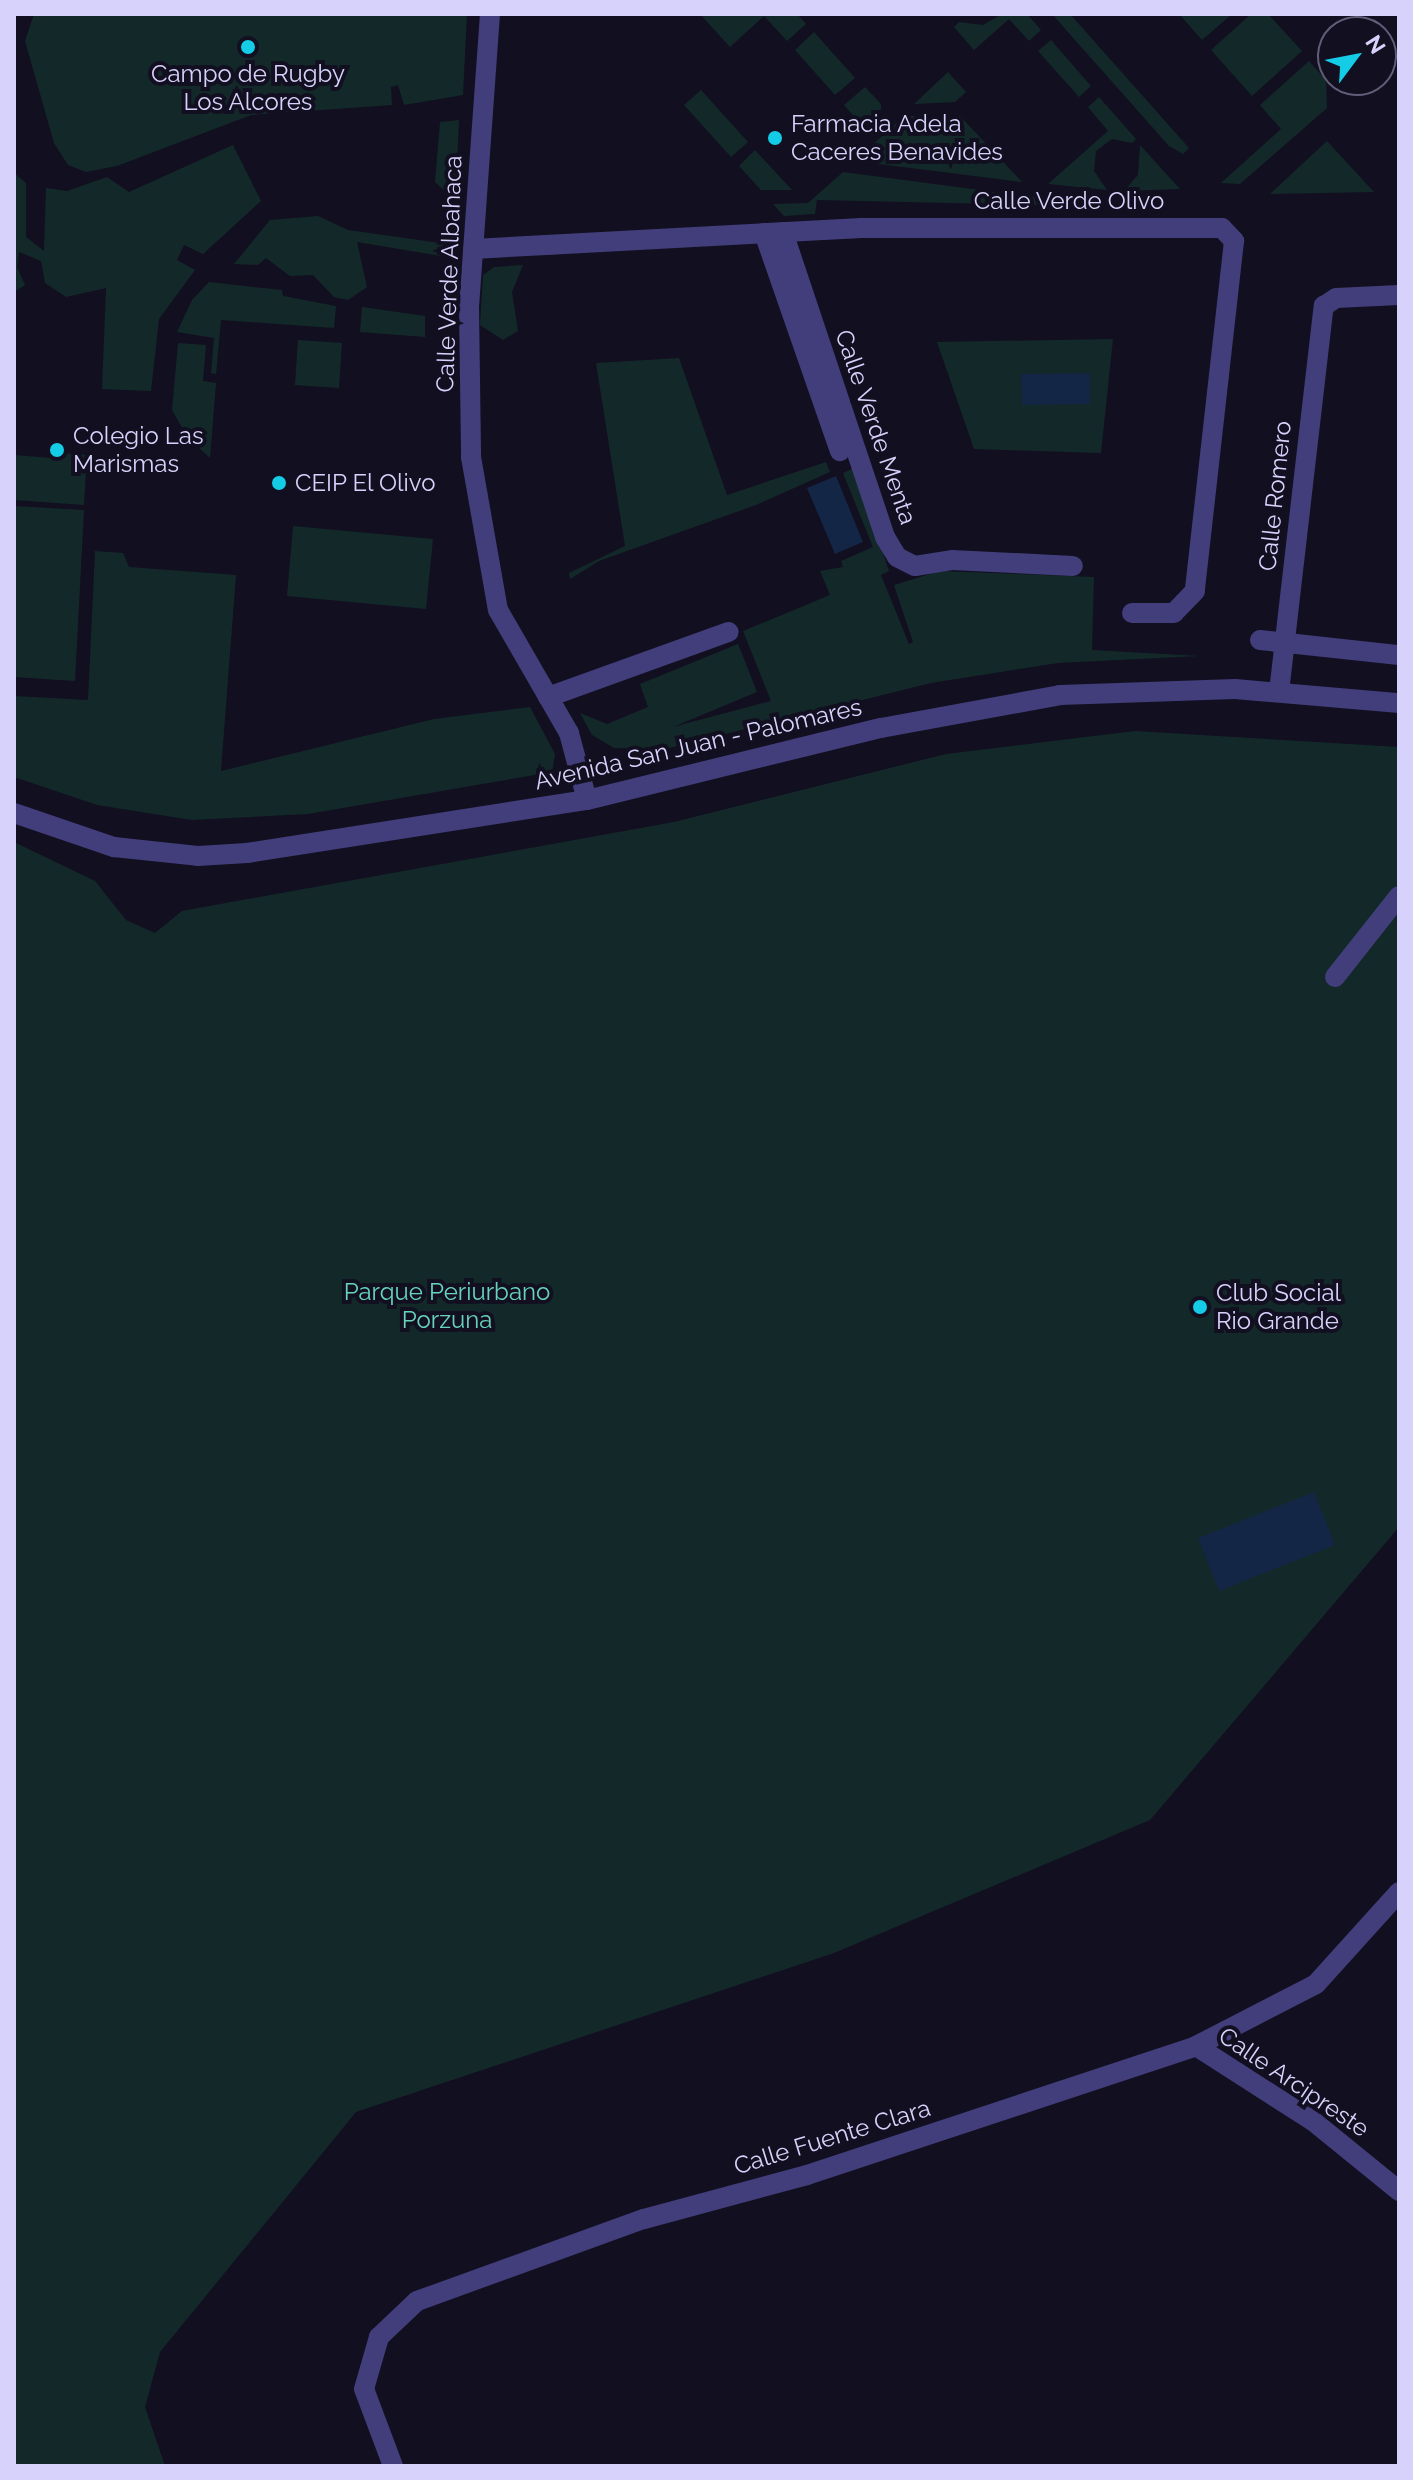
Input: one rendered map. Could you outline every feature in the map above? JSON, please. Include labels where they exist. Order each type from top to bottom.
[{"type":"street","name":"Calle Verde Albahaca","points":[[490,14],[468,341],[471,457],[493,594],[513,641],[575,748],[587,800]]},
{"type":"street","name":"Calle Verde Olivo","points":[[473,249],[774,233],[1213,226],[1229,233],[1233,250],[1195,591],[1174,613],[1132,613]]},
{"type":"street","name":"Calle Verde Menta","points":[[774,233],[840,451]]},
{"type":"street","name":"Calle Verde Menta","points":[[774,233],[885,537],[897,557],[915,566],[952,560],[1073,566]]},
{"type":"street","name":"Calle Romero","points":[[1279,692],[1324,306],[1336,298],[1399,295]]},
{"type":"street","points":[[548,697],[729,632]]},
{"type":"street","points":[[1260,640],[1399,655]]},
{"type":"street","name":"Avenida San Juan - Palomares","points":[[14,813],[114,847],[198,856],[322,844],[587,800],[881,728],[1013,702],[1110,690],[1279,692],[1399,703]]},
{"type":"street","points":[[1335,977],[1399,896]]},
{"type":"street","name":"Calle Fuente Clara","points":[[393,2466],[364,2389],[379,2337],[417,2301],[644,2219],[807,2175],[1196,2046],[1316,1984],[1399,1892]]},
{"type":"street","name":"Calle Arcipreste","points":[[1196,2046],[1313,2121],[1399,2191]]},
{"type":"green space","points":[[34,14],[467,14],[463,95],[404,105],[398,85],[391,87],[392,105],[251,115],[117,166],[86,172],[68,165],[54,143],[25,41]]},
{"type":"green space","points":[[700,14],[797,14],[806,24],[787,41],[764,16],[730,47]]},
{"type":"green space","points":[[1002,14],[1027,14],[1041,30],[1029,41],[1009,19],[974,50],[954,27],[959,22],[983,25]]},
{"type":"green space","points":[[1052,14],[1070,14],[1189,148],[1183,154],[1169,146]]},
{"type":"green space","points":[[1179,14],[1232,14],[1202,40]]},
{"type":"green space","points":[[1251,14],[1268,14],[1302,51],[1252,96],[1211,50]]},
{"type":"green space","points":[[814,32],[855,78],[835,95],[795,50]]},
{"type":"green space","points":[[1051,40],[1091,86],[1079,97],[1038,51]]},
{"type":"green space","points":[[1309,61],[1317,70],[1317,96],[1327,96],[1327,108],[1240,184],[1221,183],[1281,129],[1260,105]]},
{"type":"green space","points":[[948,72],[966,92],[955,102],[914,104]]},
{"type":"green space","points":[[865,87],[881,104],[881,113],[864,128],[844,105]]},
{"type":"green space","points":[[701,90],[748,142],[731,157],[684,105]]},
{"type":"green space","points":[[1099,97],[1136,139],[1132,143],[1112,139],[1096,151],[1094,171],[1107,190],[1048,184],[1108,131],[1088,107]]},
{"type":"green space","points":[[904,116],[960,116],[1022,182],[855,161]]},
{"type":"green space","points":[[459,120],[456,187],[449,195],[435,182],[440,122]]},
{"type":"green space","points":[[1327,141],[1374,192],[1270,194]]},
{"type":"green space","points":[[233,145],[261,201],[203,254],[184,245],[177,260],[195,270],[159,319],[151,391],[102,389],[106,288],[66,297],[45,283],[41,261],[19,252],[17,267],[25,285],[14,292],[14,173],[26,183],[26,237],[44,251],[46,188],[67,191],[107,177],[129,192]]},
{"type":"green space","points":[[1140,145],[1180,189],[1124,191],[1138,175]]},
{"type":"green space","points":[[755,150],[792,190],[761,190],[739,166]]},
{"type":"green space","points":[[843,172],[1040,198],[1040,205],[817,200],[815,214],[784,216],[773,204],[808,203]]},
{"type":"green space","points":[[318,216],[348,230],[454,245],[453,258],[357,242],[367,287],[348,300],[334,297],[313,275],[290,276],[266,258],[258,265],[234,264],[270,220]]},
{"type":"green space","points":[[523,265],[512,292],[518,331],[503,340],[480,325],[483,275],[494,267]]},
{"type":"green space","points":[[209,282],[282,290],[283,296],[336,306],[334,328],[221,320],[216,374],[211,373],[214,338],[177,332],[192,300]]},
{"type":"green space","points":[[362,307],[425,316],[425,337],[360,332]]},
{"type":"green space","points":[[1113,339],[1101,453],[974,449],[937,342]]},
{"type":"green space","points":[[298,340],[342,343],[339,388],[295,385]]},
{"type":"green space","points":[[178,343],[206,345],[203,381],[216,383],[210,458],[188,438],[172,410]]},
{"type":"green space","points":[[679,358],[727,495],[826,462],[830,472],[756,505],[599,561],[570,579],[569,573],[625,546],[596,363]]},
{"type":"green space","points":[[53,452],[87,455],[84,505],[14,500],[14,455],[52,458]]},
{"type":"green space","points":[[854,468],[889,571],[881,575],[909,644],[913,642],[894,585],[940,571],[1094,577],[1092,650],[1200,656],[1058,663],[931,683],[665,749],[614,748],[592,735],[580,713],[607,724],[648,707],[640,684],[738,644],[757,692],[673,727],[771,701],[743,631],[830,595],[820,571],[843,567],[841,561],[873,547],[843,473]]},
{"type":"green space","points":[[14,506],[84,510],[75,681],[14,677]]},
{"type":"green space","points":[[293,526],[433,539],[426,609],[287,596]]},
{"type":"green space","points":[[95,551],[123,553],[129,567],[236,575],[221,771],[434,719],[530,707],[555,754],[552,772],[308,814],[192,820],[97,805],[14,777],[14,696],[88,700]]},
{"type":"green space","name":"Parque Periurbano Porzuna","points":[[1135,731],[1399,747],[1399,1527],[1150,1820],[834,1953],[356,2112],[160,2352],[145,2407],[165,2466],[14,2466],[14,842],[95,881],[126,920],[155,933],[182,911],[674,822],[946,754]]},
{"type":"water","points":[[1090,373],[1090,404],[1022,405],[1021,374]]},
{"type":"water","points":[[836,476],[863,542],[835,554],[807,488]]},
{"type":"water","points":[[1314,1492],[1335,1545],[1219,1591],[1198,1538]]},
{"type":"place","name":"Campo de Rugby Los Alcores","points":[[248,47]]},
{"type":"place","name":"Farmacia Adela Caceres Benavides","points":[[775,138]]},
{"type":"place","name":"Colegio Las Marismas","points":[[57,450]]},
{"type":"place","name":"CEIP El Olivo","points":[[279,483]]},
{"type":"place","name":"Club Social Rio Grande","points":[[1200,1307]]}]
